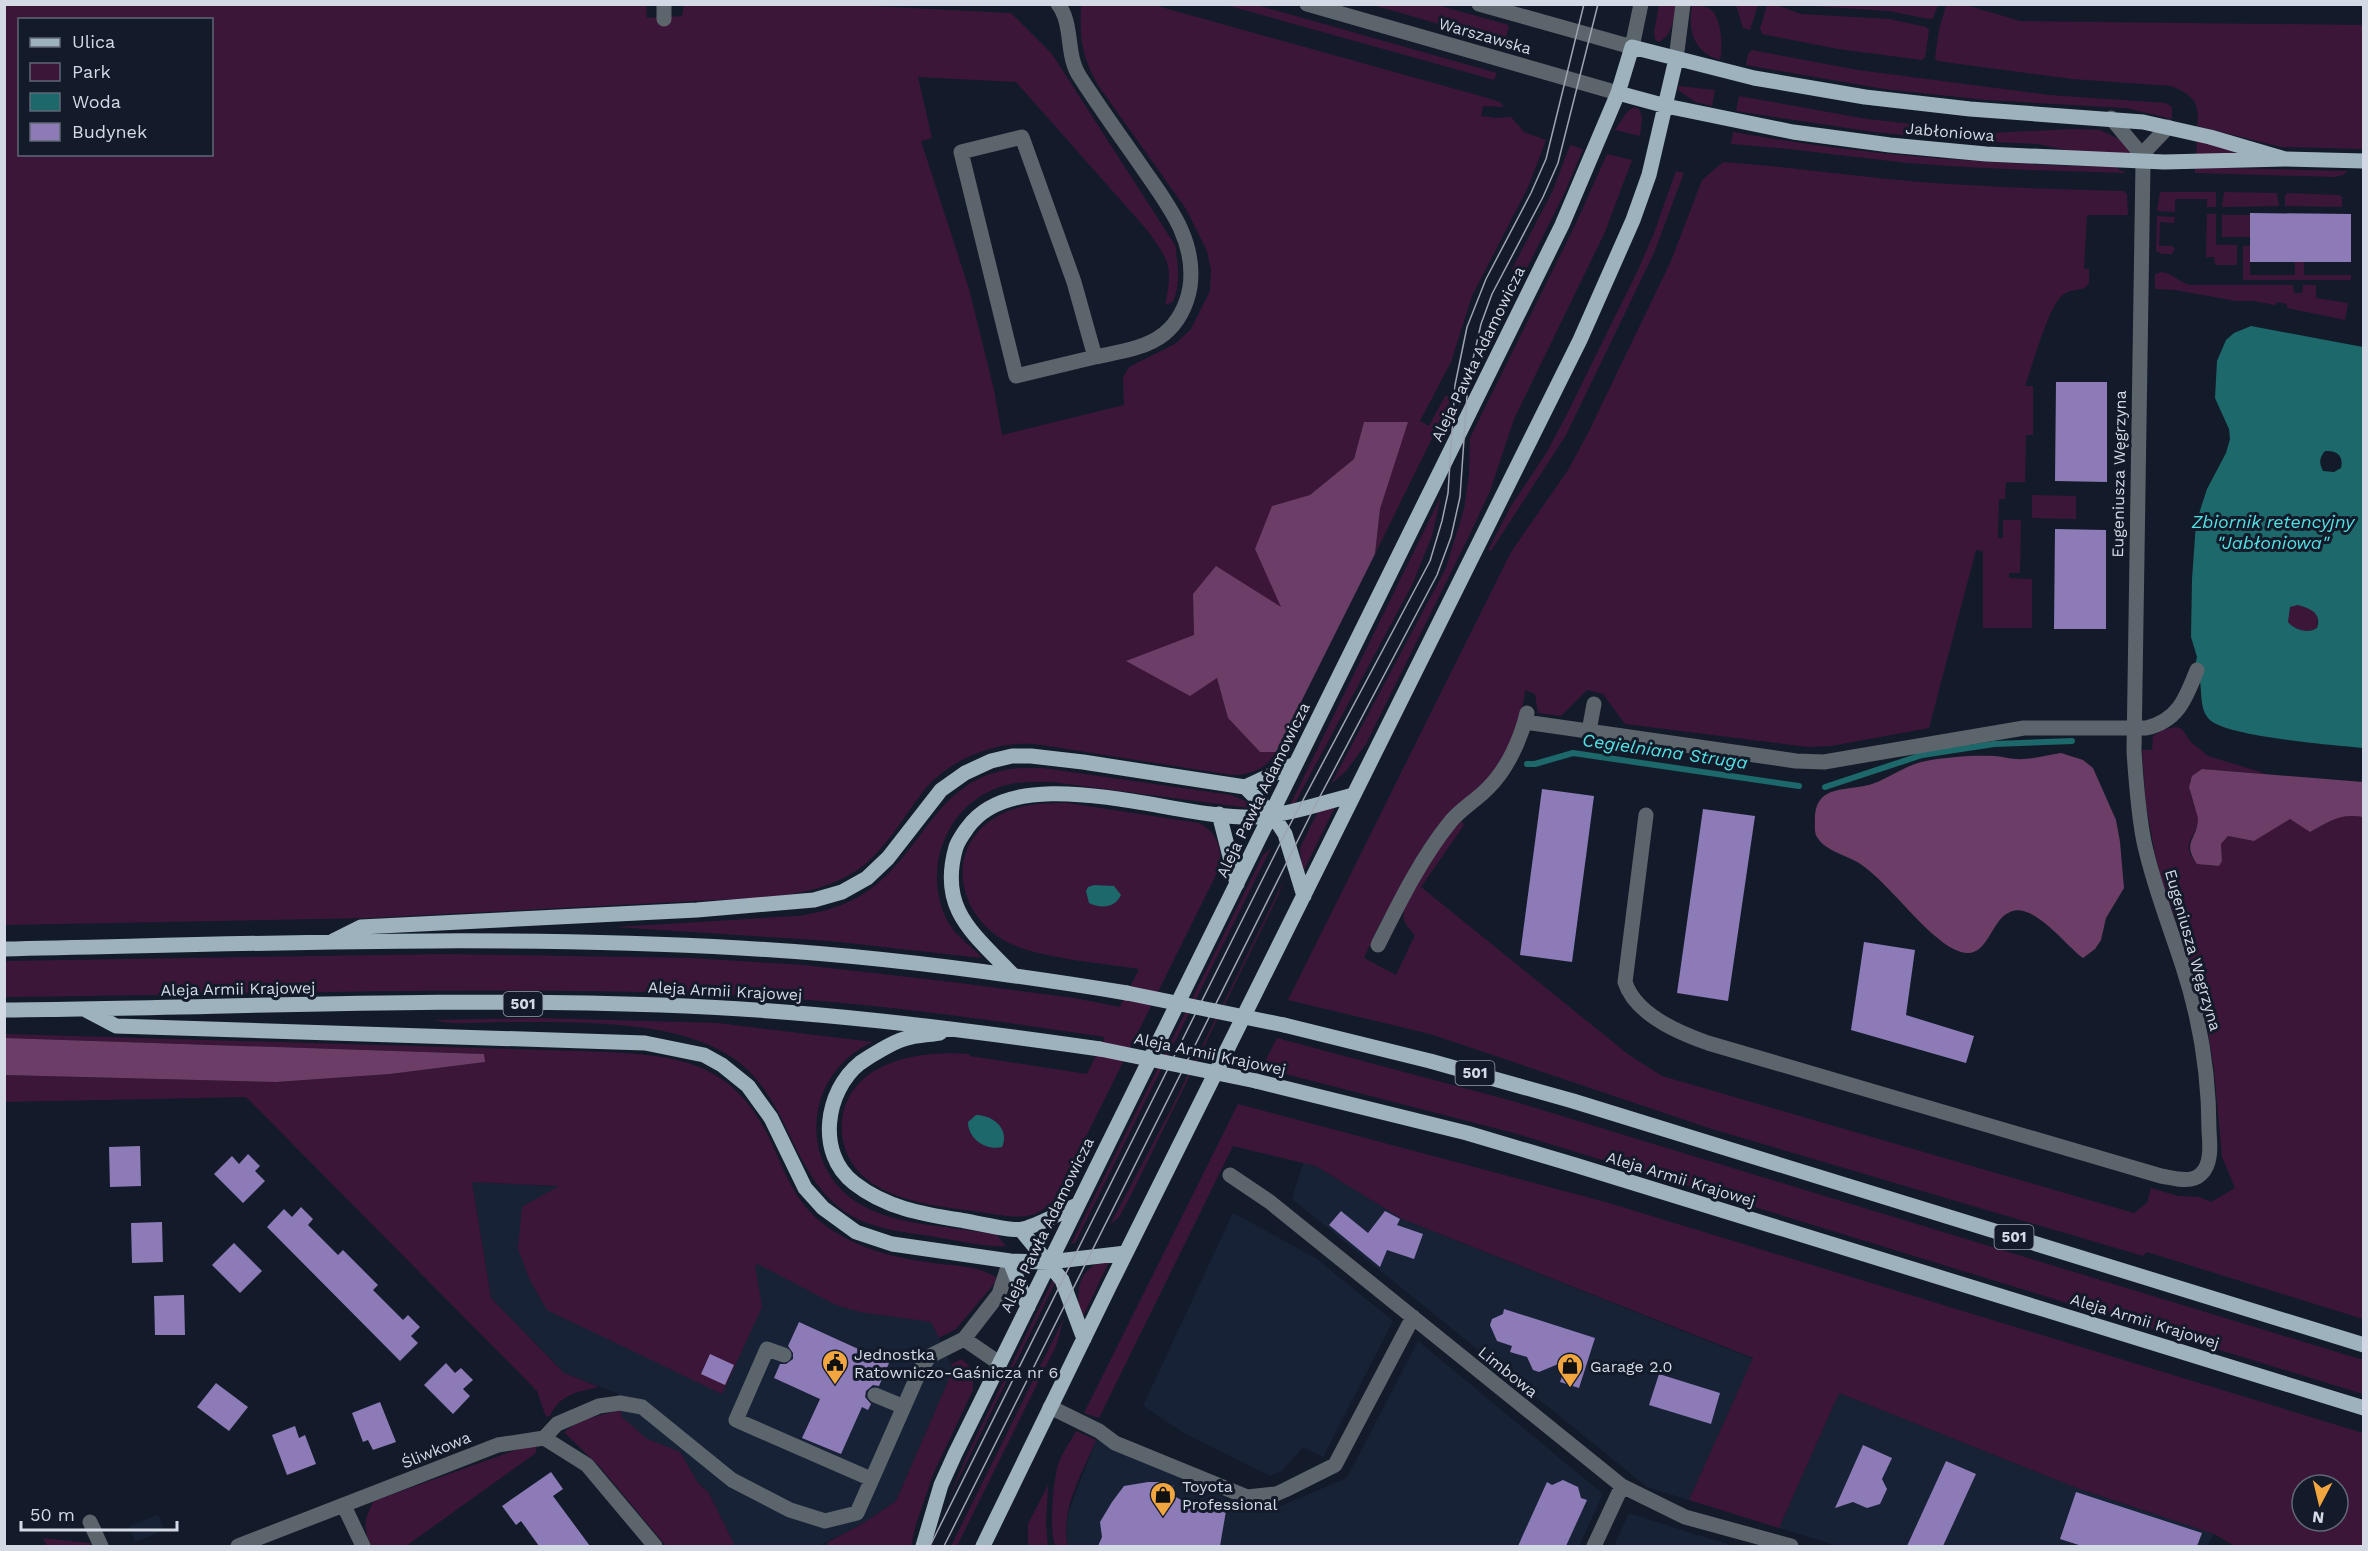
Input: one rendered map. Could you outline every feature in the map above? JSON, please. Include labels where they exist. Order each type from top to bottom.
[{"type":"main road","name":"Aleja Pawła Adamowicza","points":[[923,1546],[942,1485],[999,1363],[1557,235],[1618,93],[1632,48]]},
{"type":"main road","name":"Jabłoniowa","points":[[1632,48],[1754,78],[1865,97],[1970,109],[2111,118],[2168,127],[2285,159]]},
{"type":"main road","points":[[983,1546],[1126,1253],[1580,340],[1633,220],[1649,175],[1676,59]]},
{"type":"main road","name":"Jabłoniowa","points":[[1618,93],[1666,106],[1793,132],[1890,145],[1986,154],[2143,162],[2285,159],[2364,161]]},
{"type":"main road","points":[[329,943],[361,927],[698,910],[814,900],[842,892],[867,878],[888,858],[941,790],[965,772],[991,761],[1012,756],[1072,761],[1245,787],[1295,764]]},
{"type":"main road","points":[[1245,787],[1272,814],[1285,834],[1304,896]]},
{"type":"main road","points":[[1012,974],[970,930],[960,916],[950,884],[950,866],[958,840],[974,819],[989,807],[1005,800],[1033,794],[1077,795],[1255,817],[1353,795]]},
{"type":"main road","points":[[1219,814],[1237,884]]},
{"type":"main road","name":"501","points":[[4,949],[329,943],[573,943],[730,948],[877,958],[1012,974],[1127,993],[1284,1025],[1430,1061],[1573,1101],[2364,1345]]},
{"type":"main road","name":"Aleja Armii Krajowej","points":[[4,1010],[425,1004],[659,1005],[807,1014],[961,1029],[1100,1049],[1256,1081],[1467,1133],[2364,1408]]},
{"type":"main road","points":[[84,1009],[116,1026],[645,1042],[682,1049],[704,1055],[722,1065],[748,1086],[771,1118],[805,1188],[823,1208],[855,1232],[892,1244],[1010,1261],[1049,1262],[1126,1253]]},
{"type":"main road","points":[[961,1029],[903,1039],[860,1064],[834,1101],[829,1122],[837,1164],[852,1182],[883,1202],[916,1212],[1021,1230],[1077,1205]]},
{"type":"main road","points":[[1021,1230],[1049,1262],[1066,1288],[1084,1339]]},
{"type":"main road","points":[[1010,1261],[1028,1307]]},
{"type":"street","points":[[1058,4],[1064,13],[1073,66],[1172,211],[1185,239],[1192,268],[1188,299],[1182,313],[1164,334],[1142,346],[1016,376],[961,152],[1022,137],[1074,282],[1095,357]]},
{"type":"street","name":"Warszawska","points":[[1307,4],[1618,93]]},
{"type":"street","name":"Warszawska","points":[[1479,4],[1632,48]]},
{"type":"street","points":[[1632,48],[1641,4]]},
{"type":"street","points":[[1676,59],[1683,4]]},
{"type":"street","points":[[2111,118],[2136,148],[2143,162]]},
{"type":"street","points":[[2143,162],[2147,149],[2168,127]]},
{"type":"street","name":"Eugeniusza Węgrzyna","points":[[1646,815],[1625,982],[1628,993],[1635,1002],[1669,1027],[1708,1043],[2161,1176],[2182,1180],[2193,1179],[2201,1175],[2209,1158],[2207,1076],[2196,1016],[2182,965],[2157,892],[2144,841],[2136,785],[2133,728],[2143,162]]},
{"type":"street","points":[[1378,945],[1432,848],[1461,810],[1490,787],[1511,755],[1526,717],[1589,731],[1811,762],[1854,758],[2024,728],[2157,726],[2176,713],[2184,703],[2197,669]]},
{"type":"street","points":[[1589,731],[1594,704]]},
{"type":"street","name":"Limbowa","points":[[1230,1174],[1270,1202],[1622,1486],[1685,1517],[1791,1546]]},
{"type":"street","points":[[655,1546],[587,1465],[544,1438],[557,1424],[599,1406],[620,1403],[642,1407],[732,1480],[790,1510],[825,1521],[857,1513],[921,1368],[930,1356],[964,1339],[999,1294],[1010,1261]]},
{"type":"street","points":[[1050,1407],[1099,1431],[1114,1443],[1247,1497],[1276,1494],[1335,1465],[1413,1317]]},
{"type":"street","points":[[964,1339],[999,1363]]},
{"type":"street","points":[[784,1356],[767,1349],[736,1420],[871,1479]]},
{"type":"street","points":[[875,1395],[904,1407]]},
{"type":"street","name":"Śliwkowa","points":[[238,1546],[498,1445],[544,1438]]},
{"type":"street","points":[[1593,1546],[1622,1486]]},
{"type":"street","points":[[344,1506],[363,1546]]},
{"type":"street","points":[[90,1522],[101,1546]]},
{"type":"shaded area","points":[[1364,422],[1408,422],[1380,509],[1375,554],[1276,752],[1260,752],[1228,718],[1217,678],[1190,696],[1126,661],[1194,635],[1193,594],[1216,566],[1281,607],[1255,549],[1272,506],[1310,495],[1354,459]]},
{"type":"shaded area","points":[[2061,753],[2083,760],[2093,768],[2116,820],[2120,842],[2124,888],[2106,918],[2101,940],[2095,949],[2083,958],[2049,926],[2029,913],[2019,910],[2003,916],[1977,950],[1970,953],[1961,952],[1936,937],[1871,872],[1859,863],[1825,846],[1816,835],[1816,808],[1826,794],[1834,791],[1872,784],[1905,768],[1942,758],[1994,756],[2027,759]]},
{"type":"shaded area","points":[[2202,769],[2363,782],[2363,817],[2341,817],[2310,832],[2290,819],[2254,841],[2228,836],[2221,844],[2222,861],[2219,866],[2197,864],[2192,856],[2190,845],[2198,818],[2189,787],[2192,776]]},
{"type":"shaded area","points":[[5,1038],[484,1054],[485,1062],[390,1074],[276,1082],[5,1075]]},
{"type":"shaded area","points":[[1303,1163],[1316,1166],[1402,1219],[1753,1359],[1689,1500],[1647,1487],[1292,1199]]},
{"type":"shaded area","points":[[472,1182],[711,1194],[836,1305],[860,1312],[932,1322],[953,1370],[896,1501],[862,1524],[818,1546],[735,1546],[709,1493],[698,1483],[680,1452],[647,1440],[621,1416],[619,1394],[564,1373],[491,1298]]},
{"type":"shaded area","points":[[1233,1213],[1317,1259],[1393,1321],[1323,1457],[1303,1447],[1282,1471],[1270,1476],[1184,1433],[1143,1406]]},
{"type":"shaded area","points":[[1418,1341],[1603,1494],[1579,1546],[1068,1546],[1066,1525],[1069,1511],[1096,1440],[1242,1505],[1269,1511],[1347,1478]]},
{"type":"shaded area","points":[[1839,1393],[2077,1488],[2214,1534],[2207,1546],[1838,1546],[1779,1528]]},
{"type":"shaded area","points":[[1629,1513],[1688,1532],[1734,1546],[1614,1546]]},
{"type":"shaded area","points":[[158,1515],[164,1530],[135,1542],[129,1526]]},
{"type":"green space","points":[[646,4],[647,18],[682,16],[684,4],[850,5],[1011,13],[1052,54],[1175,245],[1178,274],[1173,302],[1165,305],[1169,281],[1168,265],[1155,241],[1016,82],[918,77],[932,138],[921,141],[969,289],[994,390],[1002,435],[1124,405],[1123,378],[1129,367],[1175,344],[1191,329],[1210,291],[1211,270],[1207,251],[1186,209],[1092,74],[1083,46],[1081,5],[1154,5],[1491,99],[1500,102],[1504,107],[1483,106],[1481,116],[1511,117],[1524,132],[1546,140],[1528,187],[1472,296],[1451,362],[1420,421],[1429,426],[1445,396],[1449,396],[1449,404],[1375,554],[1380,509],[1407,422],[1364,422],[1354,459],[1310,495],[1272,506],[1282,608],[1193,594],[1194,635],[1217,677],[1228,718],[1260,752],[1276,752],[1263,767],[1245,774],[1232,775],[1035,744],[1003,746],[987,750],[957,762],[932,782],[880,849],[854,872],[821,887],[774,897],[369,918],[5,925],[4,5]]},
{"type":"green space","points":[[1226,5],[1257,5],[1497,73],[1494,80]]},
{"type":"green space","points":[[1373,5],[1437,5],[1509,25],[1505,43]]},
{"type":"green space","points":[[1659,5],[1677,5],[1669,32],[1663,40],[1658,42],[1654,32]]},
{"type":"green space","points":[[1692,5],[1708,8],[1714,13],[1719,25],[1720,60],[1704,52],[1694,39],[1691,23]]},
{"type":"green space","points":[[1736,5],[1758,5],[1750,30],[1743,28]]},
{"type":"green space","points":[[1767,5],[1776,5],[1801,14],[1889,19],[1926,27],[1929,30],[1925,57],[1922,60],[1838,49],[1762,34],[1760,29]]},
{"type":"green space","points":[[1797,5],[1938,5],[1933,18],[1929,19],[1889,11]]},
{"type":"green space","points":[[1946,5],[1966,5],[2020,21],[2363,25],[2363,149],[2281,147],[2197,126],[2197,111],[2193,100],[2184,92],[2171,86],[2072,79],[1937,61],[1935,58],[1939,30]]},
{"type":"green space","points":[[1752,50],[1858,70],[2049,95],[2166,103],[2172,107],[2172,119],[2126,108],[1986,100],[1884,89],[1746,65],[1748,54]]},
{"type":"green space","points":[[1679,86],[1715,90],[1712,106],[1695,102],[1678,90]]},
{"type":"green space","points":[[1739,96],[1867,119],[1989,133],[2100,130],[2119,139],[2132,154],[2075,152],[2038,144],[1967,141],[1874,132],[1736,111]]},
{"type":"green space","points":[[1634,107],[1639,109],[1642,117],[1640,136],[1615,130],[1627,112]]},
{"type":"green space","points":[[1733,132],[1828,147],[1923,157],[2018,164],[2114,167],[2127,173],[1908,163],[1731,144]]},
{"type":"green space","points":[[2197,140],[2242,153],[2196,156]]},
{"type":"green space","points":[[1570,145],[1583,149],[1564,194],[1523,276],[1512,269],[1553,190]]},
{"type":"green space","points":[[1607,154],[1632,160],[1605,232],[1514,419],[1490,491],[1469,536],[1366,744],[1346,771],[1331,784],[1446,568],[1464,509],[1469,474],[1470,438],[1577,221]]},
{"type":"green space","points":[[1723,162],[1909,181],[2123,191],[2127,194],[2128,215],[2087,215],[2084,268],[2089,269],[2089,283],[2085,288],[2063,295],[2052,310],[2025,386],[2033,386],[2033,435],[2026,435],[2025,482],[2006,482],[2005,499],[1999,499],[1998,538],[2003,538],[2003,520],[2021,520],[2020,573],[2009,573],[2009,578],[2032,579],[2032,628],[1983,628],[1983,551],[1976,550],[1929,728],[1831,746],[1808,747],[1625,724],[1603,694],[1587,690],[1561,716],[1538,713],[1535,694],[1525,690],[1519,720],[1508,748],[1472,803],[1391,905],[1364,958],[1396,975],[1415,935],[1404,920],[1404,910],[1409,898],[1425,868],[1461,819],[1464,825],[1421,887],[1629,1055],[1662,1076],[2134,1213],[2147,1203],[2151,1188],[2178,1196],[2199,1197],[2211,1202],[2235,1188],[2222,1157],[2214,1069],[2206,1019],[2196,978],[2162,882],[2155,854],[2146,805],[2142,750],[2152,750],[2153,736],[2162,730],[2176,727],[2182,729],[2190,741],[2208,756],[2267,774],[2202,769],[2190,781],[2190,791],[2198,822],[2189,844],[2189,850],[2198,862],[2219,865],[2222,861],[2221,844],[2228,836],[2253,841],[2290,819],[2310,832],[2341,817],[2363,817],[2363,1319],[2147,1252],[2143,1256],[1712,1129],[1430,1034],[1288,1000],[1511,552],[1568,470],[1588,433],[1671,261],[1702,180]]},
{"type":"green space","points":[[2195,167],[2348,171],[2335,177],[2195,173]]},
{"type":"green space","points":[[1676,171],[1684,173],[1654,253],[1566,435],[1491,551],[1488,550],[1511,506],[1547,452],[1567,414],[1638,270]]},
{"type":"green space","points":[[2160,192],[2216,192],[2216,207],[2207,207],[2207,199],[2175,199],[2175,212],[2157,211]]},
{"type":"green space","points":[[2224,192],[2277,193],[2279,206],[2222,207]]},
{"type":"green space","points":[[2287,193],[2339,195],[2342,197],[2342,207],[2285,206]]},
{"type":"green space","points":[[2207,214],[2216,214],[2216,245],[2237,245],[2237,265],[2215,265],[2214,257],[2206,257]]},
{"type":"green space","points":[[2222,215],[2250,215],[2250,237],[2222,237]]},
{"type":"green space","points":[[2157,216],[2175,217],[2174,223],[2160,222],[2159,246],[2172,246],[2175,249],[2172,254],[2162,254],[2156,251]]},
{"type":"green space","points":[[2243,246],[2250,246],[2250,275],[2295,275],[2295,262],[2304,262],[2304,275],[2351,275],[2351,280],[2243,280]]},
{"type":"green space","points":[[2162,272],[2191,285],[2293,285],[2294,293],[2302,293],[2303,285],[2316,285],[2316,298],[2348,303],[2345,320],[2287,308],[2287,304],[2277,302],[2275,305],[2236,301],[2175,290],[2155,289],[2155,274]]},
{"type":"green space","points":[[2032,495],[2076,496],[2076,519],[2032,518]]},
{"type":"green space","points":[[1441,496],[1432,536],[1412,585],[1295,803],[1290,805]]},
{"type":"green space","points":[[2298,605],[2311,609],[2318,615],[2317,628],[2310,631],[2302,630],[2288,622],[2290,607]]},
{"type":"green space","points":[[1022,768],[1043,768],[1231,795],[1255,805],[1257,809],[1052,782],[1012,784],[985,793],[954,821],[944,840],[938,860],[937,880],[940,902],[948,922],[982,958],[830,941],[615,927],[797,916],[840,906],[877,884],[895,867],[939,812],[972,782],[995,773]]},
{"type":"green space","points":[[1338,801],[1302,870],[1300,848],[1319,809]]},
{"type":"green space","points":[[1067,803],[1199,823],[1206,827],[1215,838],[1220,858],[1217,873],[1056,1197],[1043,1210],[1030,1215],[1009,1216],[932,1205],[884,1190],[858,1171],[847,1154],[842,1134],[842,1120],[848,1100],[858,1084],[873,1072],[910,1057],[930,1054],[969,1054],[970,1056],[1087,1074],[1105,1037],[844,1003],[686,993],[516,990],[5,997],[4,961],[444,954],[690,958],[803,965],[1074,998],[1120,1007],[1139,969],[1067,959],[1013,945],[985,926],[966,895],[963,878],[964,861],[969,844],[980,830],[996,817],[1013,809],[1040,804]]},
{"type":"green space","points":[[1271,848],[1075,1243],[1071,1244],[1263,855]]},
{"type":"green space","points":[[1284,880],[1130,1197],[1119,1217],[1110,1225],[1171,1109]]},
{"type":"green space","points":[[540,1018],[718,1023],[873,1042],[853,1053],[837,1069],[821,1099],[817,1118],[817,1134],[821,1157],[828,1172],[842,1191],[860,1204],[881,1214],[927,1225],[997,1235],[1006,1246],[979,1245],[887,1229],[867,1223],[847,1213],[827,1196],[812,1177],[777,1110],[747,1069],[725,1053],[700,1042],[646,1028],[616,1025],[558,1022],[459,1023],[434,1020]]},
{"type":"green space","points":[[5,1034],[579,1051],[641,1054],[669,1058],[694,1065],[717,1076],[738,1092],[757,1115],[798,1197],[815,1217],[827,1226],[851,1241],[884,1254],[975,1269],[998,1279],[956,1329],[939,1338],[931,1322],[860,1312],[836,1305],[758,1264],[755,1266],[762,1307],[722,1394],[547,1310],[530,1280],[518,1249],[522,1207],[559,1186],[472,1182],[491,1298],[564,1373],[599,1387],[564,1398],[550,1416],[546,1417],[537,1391],[246,1097],[5,1102],[5,1075],[276,1082],[390,1074],[484,1062],[484,1054],[5,1038]]},
{"type":"green space","points":[[1277,1038],[1516,1102],[2363,1360],[2363,1394],[1514,1133],[1262,1068]]},
{"type":"green space","points":[[1238,1104],[1609,1203],[2363,1433],[2363,1546],[2235,1546],[2214,1534],[2077,1488],[1839,1393],[1779,1528],[1689,1500],[1753,1358],[1402,1219],[1316,1166],[1233,1146],[1099,1418],[1084,1413]]},
{"type":"green space","points":[[1105,1259],[1109,1262],[1083,1316],[1079,1313],[1078,1303],[1081,1280],[1089,1269]]},
{"type":"green space","points":[[1054,1278],[1057,1279],[949,1498],[966,1457]]},
{"type":"green space","points":[[1064,1318],[1056,1346],[957,1546],[951,1546]]},
{"type":"green space","points":[[962,1359],[973,1370],[973,1390],[934,1472],[911,1546],[826,1546],[828,1542],[862,1524],[896,1501],[953,1370],[951,1364]]},
{"type":"green space","points":[[621,1410],[621,1416],[647,1439],[680,1452],[698,1483],[709,1493],[735,1546],[666,1546],[601,1468],[564,1432],[584,1421]]},
{"type":"green space","points":[[1076,1431],[1096,1440],[1069,1506],[1066,1533],[1068,1546],[1055,1546],[1052,1517],[1056,1473],[1062,1456]]},
{"type":"green space","points":[[536,1446],[536,1453],[406,1546],[371,1546],[366,1523],[374,1501],[524,1447]]},
{"type":"green space","points":[[1048,1485],[1046,1524],[1048,1546],[1028,1546],[1028,1524]]},
{"type":"green space","points":[[43,1538],[90,1543],[91,1546],[47,1546]]},
{"type":"water","name":"Zbiornik retencyjny \"Jabłoniowa\"","points":[[2251,326],[2363,347],[2363,748],[2281,739],[2234,730],[2218,725],[2208,718],[2203,706],[2200,679],[2195,665],[2197,657],[2191,637],[2196,523],[2207,489],[2226,453],[2230,439],[2229,429],[2215,398],[2217,361],[2226,340],[2234,333]],"holes":[[[2325,451],[2339,455],[2341,468],[2334,472],[2323,471],[2320,461]],[[2298,605],[2317,615],[2317,628],[2310,631],[2302,630],[2288,622],[2290,607]]]},
{"type":"water","points":[[1114,886],[1121,895],[1111,905],[1103,907],[1094,905],[1089,903],[1086,891],[1088,887]]},
{"type":"water","points":[[976,1115],[988,1117],[998,1124],[1004,1134],[1002,1147],[984,1145],[971,1134],[968,1122]]},
{"type":"building","points":[[2250,213],[2351,214],[2351,262],[2250,262]]},
{"type":"building","points":[[2056,382],[2107,382],[2107,482],[2055,481]]},
{"type":"building","points":[[2055,529],[2106,530],[2106,629],[2054,629]]},
{"type":"building","points":[[1542,789],[1594,796],[1572,962],[1520,955]]},
{"type":"building","points":[[1703,809],[1755,816],[1728,1001],[1677,993]]},
{"type":"building","points":[[1864,942],[1915,950],[1906,1015],[1974,1036],[1966,1063],[1851,1030]]},
{"type":"building","points":[[140,1146],[141,1186],[110,1187],[109,1147]]},
{"type":"building","points":[[248,1154],[260,1166],[255,1171],[265,1181],[243,1203],[214,1174],[232,1156],[239,1164]]},
{"type":"building","points":[[301,1207],[313,1219],[308,1225],[338,1255],[343,1250],[378,1285],[373,1290],[403,1320],[408,1315],[420,1327],[411,1336],[418,1343],[400,1361],[267,1227],[284,1209],[292,1217]]},
{"type":"building","points":[[1341,1211],[1368,1233],[1385,1211],[1400,1219],[1397,1225],[1423,1234],[1414,1259],[1387,1250],[1380,1267],[1329,1225]]},
{"type":"building","points":[[162,1222],[163,1262],[132,1263],[131,1223]]},
{"type":"building","points":[[234,1243],[262,1271],[240,1293],[212,1265]]},
{"type":"building","points":[[184,1295],[185,1335],[155,1335],[154,1296]]},
{"type":"building","points":[[1504,1309],[1595,1338],[1579,1388],[1560,1382],[1568,1360],[1539,1372],[1533,1370],[1527,1357],[1510,1352],[1512,1346],[1497,1341],[1490,1325],[1492,1319],[1503,1314]]},
{"type":"building","name":"Jednostka Ratowniczo-Gaśnicza nr 6","points":[[799,1322],[889,1363],[879,1386],[873,1385],[866,1391],[865,1397],[871,1404],[868,1410],[862,1407],[841,1454],[802,1438],[820,1399],[774,1378],[780,1364],[786,1364],[793,1359],[793,1353],[788,1346]]},
{"type":"building","points":[[710,1354],[734,1365],[725,1385],[701,1374]]},
{"type":"building","points":[[446,1363],[455,1373],[461,1368],[473,1380],[463,1389],[470,1396],[453,1414],[424,1385]]},
{"type":"building","points":[[1659,1374],[1720,1393],[1711,1424],[1649,1405]]},
{"type":"building","points":[[216,1383],[248,1407],[229,1431],[197,1407]]},
{"type":"building","points":[[380,1402],[396,1442],[373,1450],[368,1440],[363,1442],[352,1413]]},
{"type":"building","points":[[295,1426],[299,1438],[305,1435],[316,1464],[287,1475],[272,1435]]},
{"type":"building","points":[[1863,1445],[1892,1458],[1882,1479],[1887,1489],[1880,1504],[1867,1508],[1853,1502],[1835,1508]]},
{"type":"building","points":[[1946,1461],[1976,1474],[1943,1546],[1907,1546]]},
{"type":"building","points":[[551,1472],[563,1489],[553,1496],[590,1546],[539,1546],[521,1521],[516,1525],[502,1506]]},
{"type":"building","points":[[1563,1480],[1578,1487],[1581,1498],[1587,1500],[1566,1546],[1518,1546],[1547,1482],[1552,1485]]},
{"type":"building","name":"Toyota Professional","points":[[1160,1482],[1174,1486],[1172,1495],[1189,1504],[1226,1511],[1220,1546],[1098,1546],[1102,1537],[1100,1522],[1124,1486]]},
{"type":"building","points":[[2076,1492],[2202,1533],[2197,1546],[2082,1546],[2060,1539]]},
{"type":"waterway","name":"Cegielniana Struga","points":[[1825,787],[1922,755],[1994,744],[2072,741]]},
{"type":"waterway","name":"Cegielniana Struga","points":[[1527,764],[1535,764],[1573,753],[1799,786]]},
{"type":"tram line","points":[[930,1546],[1285,834],[1430,561],[1448,493],[1455,385],[1467,327],[1486,279],[1546,159],[1584,4]]},
{"type":"tram line","points":[[944,1546],[1316,804],[1437,575],[1451,537],[1460,497],[1468,381],[1481,324],[1492,294],[1543,197],[1558,163],[1598,4]]},
{"type":"place","name":"Jednostka Ratowniczo-Gaśnicza nr 6","points":[[835,1386]]},
{"type":"place","name":"Garage 2.0","points":[[1570,1389]]},
{"type":"place","name":"Toyota Professional","points":[[1163,1518]]}]
